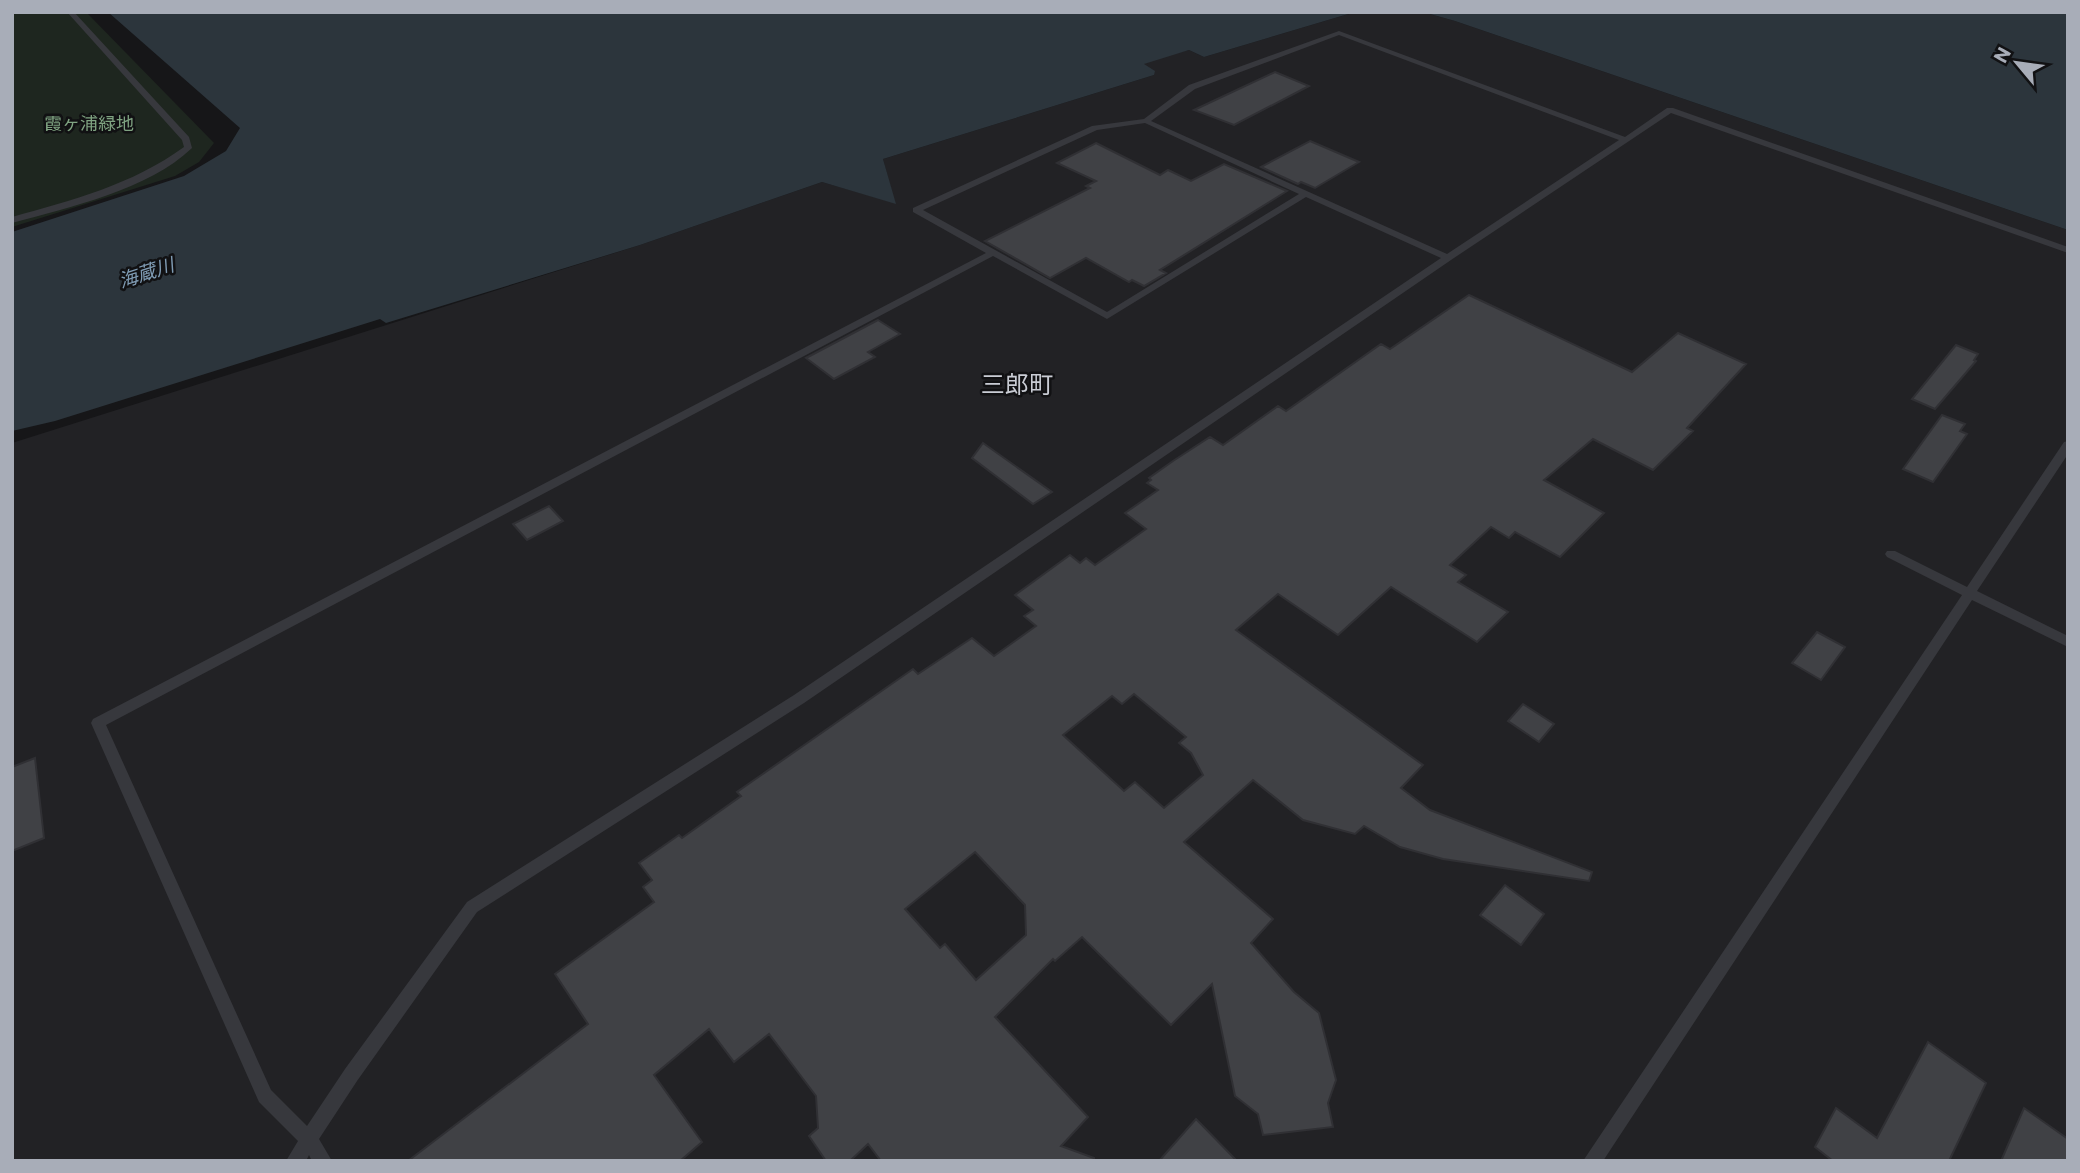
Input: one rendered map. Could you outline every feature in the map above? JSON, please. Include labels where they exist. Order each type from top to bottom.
[{"type":"lane","points":[[12,220],[132,181],[168,165],[188,148],[186,139],[70,12]]},
{"type":"lane","points":[[1306,193],[1107,316],[916,210],[1095,128],[1146,121],[1192,87],[1339,33],[1626,140]]},
{"type":"lane","points":[[295,1161],[359,1064],[472,907],[799,699],[1448,257],[1670,110],[2068,250]]},
{"type":"lane","points":[[1146,121],[1448,257]]},
{"type":"lane","points":[[323,1161],[310,1141],[265,1096],[98,723],[992,253]]},
{"type":"lane","points":[[1592,1161],[2068,445]]},
{"type":"lane","points":[[1891,554],[2068,642]]},
{"type":"shaded area","points":[[1355,12],[1423,12],[1455,21],[2068,230],[2068,1161],[12,1161],[12,443],[640,245],[822,182],[895,203],[883,159],[1154,75],[1143,64],[1164,56],[1189,50],[1204,57]]},
{"type":"green space","name":"霞ヶ浦緑地","points":[[12,12],[86,12],[214,143],[199,162],[175,176],[12,227]]},
{"type":"water","name":"海蔵川","points":[[108,12],[1355,12],[1204,57],[1189,50],[1144,64],[1155,71],[1154,75],[883,159],[896,204],[822,182],[640,245],[386,323],[380,319],[55,421],[12,431],[12,232],[184,176],[226,151],[240,128]]},
{"type":"water","points":[[1423,12],[2068,12],[2068,230],[1455,21]]},
{"type":"building","points":[[1275,72],[1309,86],[1234,125],[1194,110]]},
{"type":"building","points":[[1310,141],[1359,162],[1315,188],[1301,182],[1298,184],[1261,167]]},
{"type":"building","points":[[1096,143],[1160,175],[1168,170],[1191,181],[1224,164],[1287,191],[1160,270],[1166,273],[1144,286],[1132,280],[1129,282],[1086,258],[1050,278],[985,241],[1090,188],[1086,186],[1096,181],[1057,163]]},
{"type":"building","points":[[1469,295],[1632,372],[1678,333],[1746,364],[1687,428],[1693,431],[1653,470],[1593,439],[1544,480],[1604,513],[1560,557],[1515,532],[1509,538],[1491,527],[1450,565],[1466,575],[1458,582],[1508,612],[1477,642],[1391,587],[1338,635],[1278,594],[1236,630],[1423,765],[1401,788],[1430,810],[1592,872],[1589,881],[1443,859],[1400,847],[1364,826],[1355,834],[1303,820],[1253,780],[1184,842],[1273,919],[1251,943],[1294,992],[1319,1013],[1336,1080],[1328,1103],[1333,1127],[1263,1135],[1258,1114],[1235,1096],[1212,984],[1171,1025],[1082,937],[1055,961],[1053,959],[995,1017],[1088,1117],[1061,1146],[1094,1158],[1094,1161],[881,1161],[868,1144],[850,1161],[826,1161],[809,1136],[818,1128],[816,1096],[769,1034],[734,1062],[709,1029],[654,1075],[702,1142],[680,1161],[408,1161],[588,1024],[555,974],[654,902],[643,887],[652,880],[639,863],[679,835],[682,838],[741,796],[737,792],[913,669],[918,674],[972,638],[994,656],[1036,626],[1024,616],[1033,610],[1015,595],[1070,555],[1080,563],[1086,558],[1095,565],[1146,529],[1125,513],[1158,490],[1147,483],[1151,480],[1149,478],[1173,461],[1210,437],[1223,445],[1278,406],[1286,411],[1381,344],[1390,349]],"holes":[[[1134,694],[1186,737],[1179,743],[1191,753],[1203,775],[1164,808],[1135,782],[1124,791],[1063,735],[1112,696],[1122,704]],[[975,852],[1025,905],[1026,935],[976,980],[945,944],[940,948],[905,909]]]},
{"type":"building","points":[[878,320],[900,334],[868,352],[875,357],[834,379],[806,358]]},
{"type":"building","points":[[1956,345],[1978,354],[1974,360],[1976,361],[1935,409],[1912,399]]},
{"type":"building","points":[[1942,415],[1965,424],[1960,431],[1967,434],[1933,482],[1903,469]]},
{"type":"building","points":[[983,443],[1052,492],[1033,504],[972,458]]},
{"type":"building","points":[[549,506],[563,521],[527,540],[513,524]]},
{"type":"building","points":[[1817,632],[1845,647],[1821,680],[1792,663]]},
{"type":"building","points":[[1523,704],[1554,724],[1539,742],[1508,721]]},
{"type":"building","points":[[35,758],[44,838],[12,851],[12,767]]},
{"type":"building","points":[[1505,885],[1544,914],[1521,945],[1480,915]]},
{"type":"building","points":[[1928,1042],[1986,1083],[1949,1161],[1833,1161],[1815,1147],[1836,1108],[1877,1138]]},
{"type":"building","points":[[2024,1108],[2068,1139],[2068,1161],[2001,1161]]},
{"type":"building","points":[[1196,1119],[1237,1161],[1159,1161]]},
{"type":"district","name":"三郎町","points":[[1017,383]]}]
